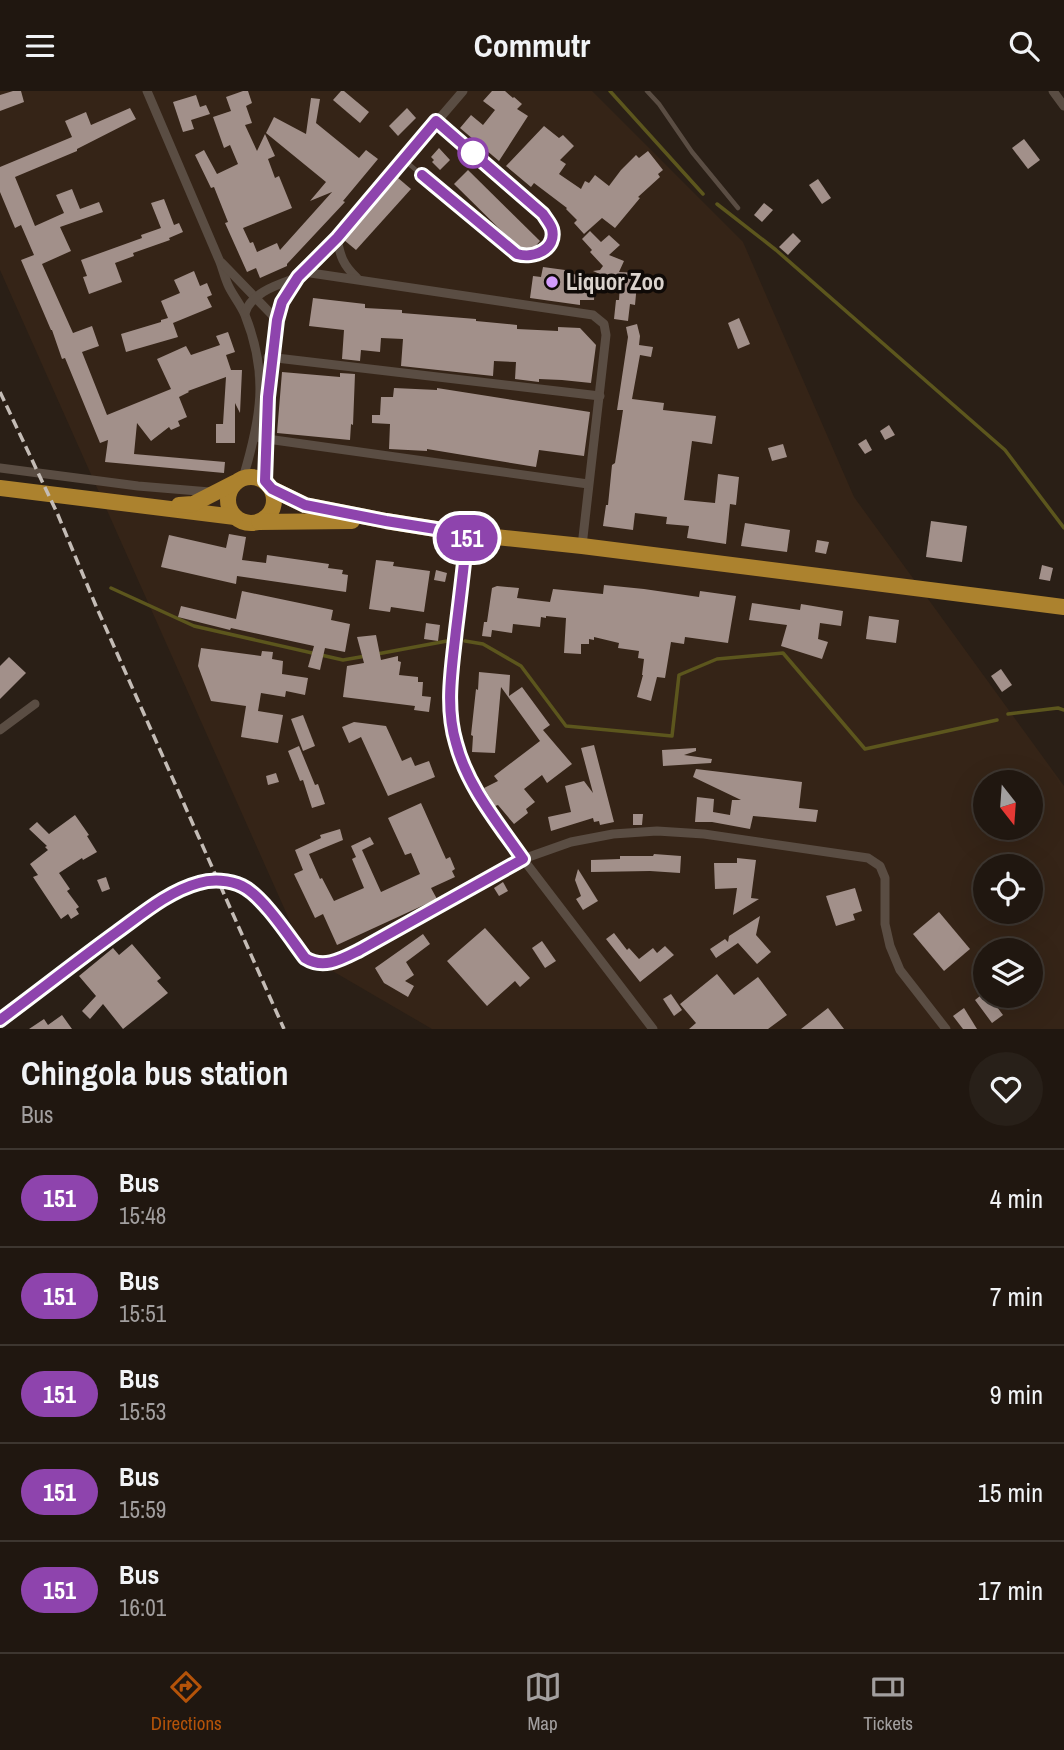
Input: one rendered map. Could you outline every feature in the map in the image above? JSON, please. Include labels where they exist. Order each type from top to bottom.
[{"type":"highway","points":[[149,507],[193,503],[250,476],[258,477],[305,505],[386,521],[467,534],[1064,607]]},
{"type":"highway","points":[[235,517],[228,504],[229,490],[238,481]]},
{"type":"highway","points":[[259,522],[266,518],[274,506],[269,485]]},
{"type":"highway","points":[[0,488],[235,517],[246,523],[386,521]]},
{"type":"street","points":[[147,91],[228,285],[245,313],[257,356],[261,384],[255,438],[238,481]]},
{"type":"street","points":[[269,485],[266,439],[272,357],[282,302],[301,275],[337,238],[463,91]]},
{"type":"street","points":[[1053,91],[1064,106]]},
{"type":"street","points":[[337,238],[340,254],[347,268],[359,279]]},
{"type":"street","points":[[220,262],[277,320]]},
{"type":"street","points":[[245,313],[256,297],[273,286],[301,275],[359,279],[593,315],[604,324],[606,335],[582,546]]},
{"type":"street","points":[[241,283],[268,290]]},
{"type":"street","points":[[257,356],[600,396]]},
{"type":"street","points":[[255,438],[588,484]]},
{"type":"street","points":[[0,468],[138,486],[218,492]]},
{"type":"street","points":[[467,534],[449,709],[456,744],[468,774],[485,804],[523,859],[653,1029]]},
{"type":"street","points":[[0,730],[35,704]]},
{"type":"street","points":[[0,1020],[172,894],[200,883],[227,881],[240,885],[259,899],[305,958],[312,963],[323,964],[365,947],[523,859],[571,842],[613,834],[657,831],[704,834],[868,858],[880,866],[884,878],[885,925],[890,946],[900,969],[946,1029]]},
{"type":"lane","points":[[647,91],[738,208]]},
{"type":"lane","points":[[403,159],[517,254],[526,257],[534,255],[551,243],[553,233],[543,214],[436,121]]},
{"type":"shaded area","points":[[0,91],[592,91],[743,242],[854,497],[1064,786],[1064,1029],[432,1029],[305,955],[0,270]]},
{"type":"building","points":[[21,91],[24,102],[0,111],[0,95]]},
{"type":"building","points":[[248,91],[252,103],[246,106],[252,123],[245,125],[257,151],[265,134],[275,156],[268,159],[275,178],[279,176],[292,208],[243,228],[257,252],[277,243],[280,250],[332,192],[310,201],[326,182],[266,133],[274,117],[306,134],[311,98],[320,99],[316,123],[359,158],[366,150],[378,159],[343,201],[345,202],[287,266],[260,278],[256,268],[247,272],[225,223],[228,222],[214,187],[211,188],[195,155],[204,150],[217,174],[238,164],[230,145],[224,148],[213,117],[231,111],[226,97]]},
{"type":"building","points":[[341,91],[369,112],[360,123],[333,100]]},
{"type":"building","points":[[492,91],[505,91],[514,97],[522,104],[517,109],[528,116],[499,161],[460,128],[471,115],[483,125],[495,110],[483,101]]},
{"type":"building","points":[[196,95],[200,107],[206,105],[210,114],[191,120],[194,129],[183,132],[173,102]]},
{"type":"building","points":[[130,108],[136,119],[77,151],[15,177],[35,226],[64,213],[56,195],[72,189],[80,209],[99,202],[103,212],[60,227],[71,251],[42,264],[73,333],[92,326],[99,346],[82,352],[107,415],[171,389],[157,359],[186,346],[191,355],[220,345],[216,336],[228,332],[235,352],[226,355],[231,370],[242,370],[240,413],[235,403],[235,443],[216,443],[216,424],[223,424],[226,377],[179,397],[187,417],[178,421],[180,426],[171,430],[169,427],[151,441],[137,423],[134,454],[225,462],[224,473],[105,462],[108,440],[100,443],[65,358],[62,359],[21,260],[34,255],[21,225],[15,228],[0,192],[0,167],[72,137],[65,121],[86,112],[91,125]]},
{"type":"building","points":[[407,108],[416,118],[398,136],[389,126]]},
{"type":"building","points":[[544,126],[559,138],[563,135],[574,146],[560,160],[566,164],[559,174],[581,189],[585,181],[589,183],[595,175],[609,186],[636,155],[639,158],[648,151],[663,170],[658,174],[660,177],[638,197],[640,198],[615,228],[602,218],[584,234],[574,223],[577,220],[567,208],[534,183],[531,187],[506,166]]},
{"type":"building","points":[[1024,139],[1040,160],[1028,169],[1012,148]]},
{"type":"building","points":[[439,148],[450,160],[440,170],[431,157]]},
{"type":"building","points":[[468,170],[540,241],[532,250],[521,250],[454,184]]},
{"type":"building","points":[[398,178],[411,189],[356,250],[344,240]]},
{"type":"building","points":[[818,179],[831,198],[822,204],[809,185]]},
{"type":"building","points":[[164,199],[174,225],[179,223],[183,232],[115,263],[122,282],[89,294],[83,277],[87,276],[81,260],[142,238],[141,235],[161,228],[151,203]]},
{"type":"building","points":[[764,203],[773,210],[762,222],[754,215]]},
{"type":"building","points":[[590,231],[601,242],[609,235],[620,245],[609,255],[624,261],[619,272],[638,273],[635,305],[630,304],[628,321],[614,319],[620,283],[593,271],[600,270],[603,266],[582,239]]},
{"type":"building","points":[[793,233],[801,241],[788,255],[779,247]]},
{"type":"building","points":[[543,267],[595,277],[594,300],[580,300],[580,305],[530,298],[533,276],[541,277]]},
{"type":"building","points":[[194,271],[200,286],[207,283],[212,295],[207,297],[212,307],[173,323],[178,337],[126,352],[121,334],[168,318],[161,301],[180,293],[174,280]]},
{"type":"building","points":[[313,298],[365,304],[365,308],[402,310],[402,313],[517,325],[517,329],[558,331],[558,327],[580,328],[596,345],[591,383],[515,379],[516,362],[494,361],[493,376],[401,366],[403,339],[381,338],[380,352],[361,350],[360,361],[342,359],[344,330],[309,326]]},
{"type":"building","points":[[739,318],[750,344],[738,349],[728,323]]},
{"type":"building","points":[[637,324],[639,345],[653,347],[651,357],[640,355],[632,399],[664,403],[663,410],[716,416],[712,444],[692,441],[684,500],[715,503],[718,474],[739,477],[736,505],[730,504],[726,544],[687,538],[689,526],[666,524],[667,517],[635,513],[633,530],[603,526],[623,410],[617,410],[628,337],[626,327]]},
{"type":"building","points":[[282,372],[340,377],[340,373],[355,374],[350,440],[277,433]]},
{"type":"building","points":[[394,388],[437,388],[590,412],[584,456],[539,450],[536,467],[427,449],[389,449],[390,424],[372,423],[372,415],[380,415],[381,397],[393,397]]},
{"type":"building","points":[[889,425],[895,435],[885,440],[880,431]]},
{"type":"building","points":[[866,439],[872,450],[865,454],[858,444]]},
{"type":"building","points":[[783,444],[787,457],[772,461],[768,448]]},
{"type":"building","points":[[931,521],[967,526],[962,562],[926,557]]},
{"type":"building","points":[[745,523],[790,530],[787,552],[741,546]]},
{"type":"building","points":[[229,534],[246,537],[242,560],[266,563],[267,555],[329,564],[328,568],[343,570],[342,574],[348,575],[346,592],[237,576],[236,584],[161,567],[169,535],[226,548]]},
{"type":"building","points":[[817,540],[829,542],[826,554],[815,552]]},
{"type":"building","points":[[376,560],[394,562],[393,566],[430,571],[424,612],[391,607],[390,612],[369,609]]},
{"type":"building","points":[[1042,565],[1053,568],[1050,581],[1039,579]]},
{"type":"building","points":[[436,570],[447,573],[445,582],[434,580]]},
{"type":"building","points":[[604,585],[699,597],[700,591],[736,596],[728,643],[685,637],[684,644],[671,642],[665,678],[657,677],[651,701],[637,697],[644,659],[638,658],[639,651],[618,648],[619,643],[594,637],[594,640],[589,639],[589,644],[581,644],[581,654],[564,653],[566,618],[541,617],[540,627],[513,624],[512,633],[492,630],[491,637],[482,636],[492,588],[519,588],[517,598],[550,602],[553,589],[603,594]]},
{"type":"building","points":[[242,591],[333,610],[331,620],[350,624],[345,652],[325,648],[320,670],[308,667],[314,646],[178,617],[181,606],[236,619]]},
{"type":"building","points":[[752,603],[800,610],[801,604],[843,611],[841,626],[820,623],[818,639],[828,642],[822,659],[781,646],[787,625],[749,620]]},
{"type":"building","points":[[869,616],[899,620],[896,643],[866,639]]},
{"type":"building","points":[[426,623],[440,625],[438,641],[424,639]]},
{"type":"building","points":[[376,635],[381,660],[398,656],[398,661],[401,662],[399,675],[418,677],[418,682],[423,682],[422,696],[431,697],[429,712],[414,710],[415,706],[343,697],[347,666],[364,663],[357,637]]},
{"type":"building","points":[[201,648],[261,656],[262,651],[273,652],[272,659],[283,661],[282,674],[308,678],[305,695],[286,691],[285,697],[261,693],[258,711],[283,715],[278,743],[241,737],[246,706],[211,701],[198,666]]},
{"type":"building","points":[[9,657],[26,673],[0,699],[0,666]]},
{"type":"building","points":[[1001,669],[1012,685],[1002,692],[991,676]]},
{"type":"building","points":[[479,672],[510,675],[509,696],[522,687],[550,725],[543,730],[572,764],[547,783],[542,775],[524,789],[535,802],[526,809],[528,813],[514,824],[498,805],[495,806],[484,788],[498,781],[494,776],[540,741],[501,687],[495,753],[472,752],[471,735]]},
{"type":"building","points":[[303,715],[315,746],[303,751],[291,719]]},
{"type":"building","points":[[354,722],[386,726],[402,761],[411,757],[415,766],[429,761],[435,777],[388,796],[361,737],[349,743],[342,727]]},
{"type":"building","points":[[594,745],[614,822],[600,825],[599,821],[594,822],[593,818],[551,831],[548,817],[571,812],[565,786],[584,781],[593,793],[581,748]]},
{"type":"building","points":[[299,746],[325,804],[312,808],[303,780],[300,781],[288,751]]},
{"type":"building","points":[[696,748],[696,751],[684,755],[712,759],[711,763],[663,766],[662,750]]},
{"type":"building","points":[[696,769],[802,782],[799,808],[818,810],[816,822],[753,816],[750,829],[712,822],[695,822],[697,797],[714,799],[713,812],[730,815],[732,800],[741,800],[693,777]]},
{"type":"building","points":[[276,773],[279,782],[268,785],[266,776]]},
{"type":"building","points":[[421,803],[446,859],[450,857],[455,877],[431,888],[437,899],[337,945],[323,914],[315,918],[294,874],[303,870],[295,850],[321,838],[320,835],[340,829],[343,840],[309,854],[334,901],[364,888],[352,859],[356,857],[351,846],[370,837],[374,844],[362,850],[381,892],[420,874],[411,853],[405,855],[388,818]]},
{"type":"building","points":[[633,814],[643,814],[642,825],[633,825]]},
{"type":"building","points":[[75,815],[97,852],[59,873],[70,889],[67,891],[79,907],[76,909],[79,914],[71,919],[68,914],[61,919],[33,877],[38,875],[30,864],[48,850],[29,829],[37,822],[49,834]]},
{"type":"building","points":[[654,854],[681,856],[680,873],[591,872],[591,860]]},
{"type":"building","points":[[737,858],[756,860],[751,898],[759,899],[733,915],[737,888],[715,889],[714,863],[737,863]]},
{"type":"building","points":[[578,869],[598,901],[583,910],[576,899],[581,896],[575,880]]},
{"type":"building","points":[[106,877],[110,889],[102,892],[97,880]]},
{"type":"building","points":[[503,882],[508,891],[499,896],[494,888]]},
{"type":"building","points":[[855,888],[862,911],[853,914],[855,920],[836,926],[826,896]]},
{"type":"building","points":[[939,912],[970,949],[944,971],[913,934]]},
{"type":"building","points":[[760,916],[756,935],[771,952],[757,964],[738,943],[716,958],[710,949],[725,939],[728,942],[729,936]]},
{"type":"building","points":[[485,928],[530,978],[520,987],[515,981],[487,1006],[447,961]]},
{"type":"building","points":[[614,933],[627,950],[629,948],[639,959],[653,948],[657,953],[665,946],[674,955],[640,982],[606,939]]},
{"type":"building","points":[[423,934],[430,944],[406,962],[414,975],[405,981],[414,986],[408,997],[384,983],[375,968]]},
{"type":"building","points":[[542,941],[556,961],[545,968],[532,948]]},
{"type":"building","points":[[132,944],[161,978],[157,981],[168,993],[123,1029],[103,1004],[90,1019],[82,1011],[96,996],[79,976],[113,948],[119,955]]},
{"type":"building","points":[[717,974],[734,995],[758,977],[787,1015],[768,1029],[689,1029],[696,1023],[680,1004]]},
{"type":"building","points":[[671,994],[682,1010],[674,1016],[663,999]]},
{"type":"building","points":[[828,1008],[844,1029],[801,1029]]},
{"type":"building","points":[[964,1008],[977,1029],[963,1029],[953,1016]]},
{"type":"building","points":[[981,1008],[998,1008],[1003,1015],[992,1023]]},
{"type":"building","points":[[62,1015],[72,1029],[29,1029],[44,1019],[48,1025]]},
{"type":"waterway","points":[[610,91],[703,194]]},
{"type":"waterway","points":[[717,204],[776,250],[1005,450],[1064,528]]},
{"type":"waterway","points":[[111,588],[194,626],[343,660],[366,656]]},
{"type":"waterway","points":[[377,654],[447,641]]},
{"type":"waterway","points":[[465,641],[483,644],[521,666],[566,726],[672,736],[679,675],[717,659],[783,653],[865,749],[997,720]]},
{"type":"waterway","points":[[1008,714],[1058,708],[1064,710]]},
{"type":"railway","points":[[0,392],[58,515],[284,1029]]},
{"type":"bus line","name":"151","points":[[0,1020],[172,894],[200,883],[227,881],[240,885],[259,899],[305,958],[312,963],[323,964],[360,950],[523,859],[468,774],[456,744],[449,709],[467,534],[305,505],[272,489],[265,481],[268,397],[277,320],[282,302],[298,277],[337,238],[436,121],[543,214],[553,233],[551,243],[534,255],[526,257],[517,254],[422,175]]},
{"type":"place","name":"Liquor Zoo","points":[[552,282]]}]
